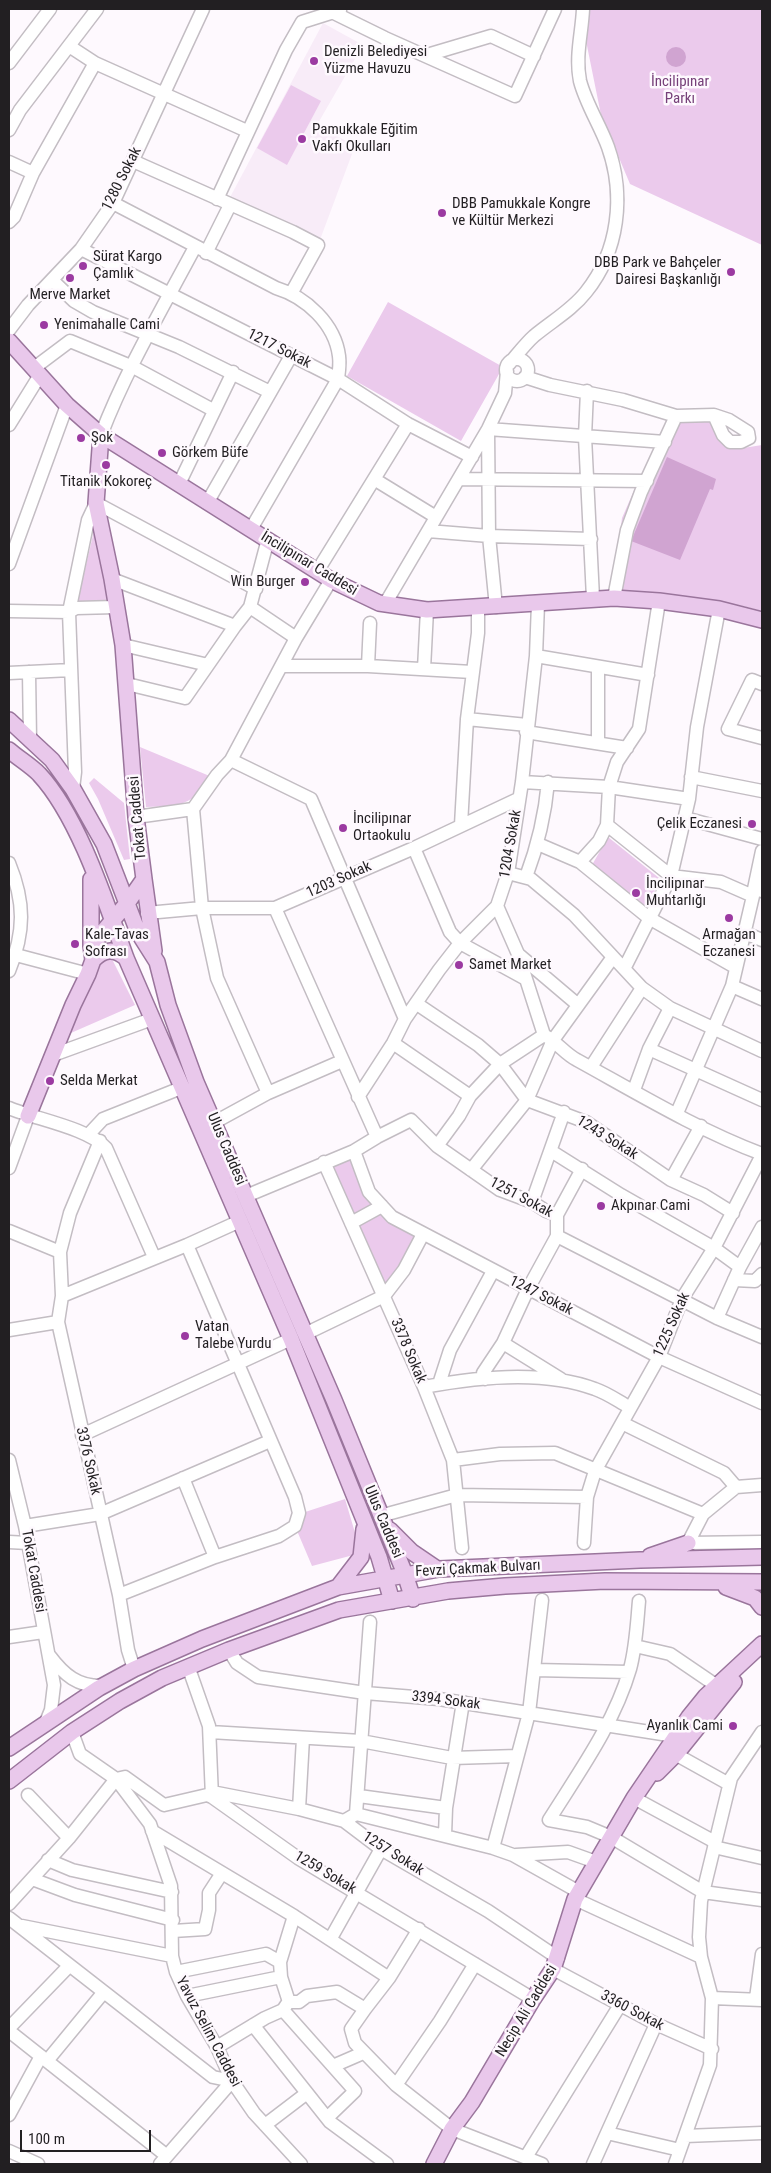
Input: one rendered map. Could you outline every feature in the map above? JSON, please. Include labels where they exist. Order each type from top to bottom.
[{"type":"main road","name":"İncilipınar Caddesi","points":[[9,341],[66,405],[101,435],[207,503],[318,570],[331,580],[363,596],[385,604],[427,610],[614,598],[659,601],[719,609],[762,620]]},
{"type":"main road","name":"Tokat Caddesi","points":[[28,1116],[91,960],[112,919],[128,902],[144,879],[136,816],[123,645],[112,579],[96,503],[101,435]]},
{"type":"main road","name":"Ulus Caddesi","points":[[9,720],[52,760],[73,788],[93,821],[128,902],[138,932],[157,962],[168,1004],[196,1082],[246,1196],[298,1336],[364,1525],[385,1577],[392,1601]]},
{"type":"main road","name":"Ulus Caddesi","points":[[9,750],[38,774],[57,798],[70,820],[181,1088],[240,1220],[298,1336],[334,1400],[413,1598]]},
{"type":"main road","points":[[111,862],[119,873],[126,876],[133,874],[142,861]]},
{"type":"main road","points":[[90,865],[92,905],[91,960]]},
{"type":"main road","points":[[144,879],[157,962]]},
{"type":"main road","points":[[91,960],[106,951],[115,951],[126,958]]},
{"type":"main road","points":[[381,1519],[412,1552],[437,1569]]},
{"type":"main road","points":[[338,1587],[361,1557],[364,1525]]},
{"type":"main road","points":[[640,1560],[688,1543]]},
{"type":"main road","name":"Fevzi Çakmak Bulvarı","points":[[9,1748],[46,1722],[134,1669],[202,1639],[338,1587],[437,1569],[640,1560],[762,1557]]},
{"type":"main road","name":"Fevzi Çakmak Bulvarı","points":[[9,1781],[72,1732],[120,1701],[188,1666],[339,1610],[448,1591],[505,1586],[605,1581],[762,1582]]},
{"type":"main road","points":[[710,1582],[744,1592],[755,1598],[762,1607]]},
{"type":"main road","points":[[744,1592],[762,1592]]},
{"type":"main road","points":[[755,1656],[762,1631]]},
{"type":"main road","name":"Necip Ali Caddesi","points":[[672,1746],[731,1685],[755,1656],[762,1644]]},
{"type":"main road","name":"Necip Ali Caddesi","points":[[434,2164],[452,2129],[472,2102],[555,1964],[577,1896],[634,1798],[706,1696],[755,1656]]},
{"type":"street","points":[[9,63],[50,9]]},
{"type":"street","points":[[9,130],[20,110],[97,9]]},
{"type":"street","name":"1280 Sokak","points":[[9,330],[81,249],[113,203],[203,9]]},
{"type":"street","points":[[217,199],[247,131],[286,50],[302,22],[335,10],[385,38],[427,55],[515,96],[555,9]]},
{"type":"street","points":[[505,393],[508,368],[532,338],[572,307],[586,292],[605,262],[617,216],[618,186],[616,172],[608,146],[587,100],[578,70],[583,9]]},
{"type":"street","points":[[427,55],[491,36],[534,56]]},
{"type":"street","points":[[69,46],[95,63],[165,92],[247,131]]},
{"type":"street","points":[[9,222],[14,217],[33,173],[95,63]]},
{"type":"street","points":[[133,161],[293,232],[318,245],[292,292]]},
{"type":"street","points":[[9,162],[33,173]]},
{"type":"street","points":[[113,203],[276,288],[292,292],[325,320],[335,340],[340,357],[338,379],[251,529]]},
{"type":"street","points":[[206,253],[230,205]]},
{"type":"street","points":[[101,435],[113,402],[195,247]]},
{"type":"street","name":"1217 Sokak","points":[[81,249],[338,379],[408,424],[472,458]]},
{"type":"street","points":[[52,280],[74,301],[92,312],[179,347],[233,372],[270,392]]},
{"type":"street","points":[[385,604],[472,458],[505,393],[524,371],[532,338]]},
{"type":"street","points":[[9,425],[37,372],[70,341],[133,367],[214,410]]},
{"type":"street","points":[[207,503],[291,356]]},
{"type":"street","points":[[508,368],[518,359],[524,371],[538,382],[587,392],[676,416],[714,415]]},
{"type":"street","points":[[508,368],[510,377],[524,371]]},
{"type":"street","points":[[179,484],[233,372]]},
{"type":"street","points":[[587,392],[586,482],[594,598]]},
{"type":"street","points":[[9,564],[12,545],[66,405]]},
{"type":"street","points":[[614,598],[627,530],[676,416]]},
{"type":"street","points":[[318,570],[408,424]]},
{"type":"street","points":[[488,429],[665,442]]},
{"type":"street","points":[[488,429],[489,536],[496,607]]},
{"type":"street","points":[[374,479],[436,517]]},
{"type":"street","points":[[459,479],[586,482],[647,481]]},
{"type":"street","points":[[73,788],[69,612],[88,520],[96,503],[256,589]]},
{"type":"street","points":[[428,531],[489,536],[591,539]]},
{"type":"street","points":[[127,684],[185,698],[250,607],[268,540]]},
{"type":"street","points":[[112,579],[235,626]]},
{"type":"street","points":[[268,1093],[217,978],[202,908],[193,809],[217,775],[231,760],[296,638],[331,580]]},
{"type":"street","points":[[580,862],[599,841],[607,825],[609,787],[617,762],[639,729],[659,601]]},
{"type":"street","name":"1204 Sokak","points":[[358,1097],[393,1043],[405,1019],[439,970],[460,943],[497,906],[508,872],[522,782],[536,656],[538,604]]},
{"type":"street","points":[[9,611],[69,612],[76,608],[116,607]]},
{"type":"street","points":[[250,607],[296,638]]},
{"type":"street","points":[[461,825],[467,719],[478,633],[478,608]]},
{"type":"street","points":[[625,967],[671,876],[689,799],[697,727],[719,609]]},
{"type":"street","points":[[424,669],[427,610]]},
{"type":"street","points":[[368,666],[370,623]]},
{"type":"street","points":[[123,645],[208,666]]},
{"type":"street","points":[[536,656],[648,675]]},
{"type":"street","points":[[282,666],[368,666],[472,672]]},
{"type":"street","points":[[598,668],[598,743]]},
{"type":"street","points":[[9,673],[71,670]]},
{"type":"street","points":[[29,672],[30,739]]},
{"type":"street","points":[[762,684],[752,680],[728,729],[762,738]]},
{"type":"street","points":[[467,719],[527,728],[627,748]]},
{"type":"street","points":[[231,760],[311,799],[343,878],[405,1019]]},
{"type":"street","points":[[691,777],[762,791]]},
{"type":"street","points":[[522,782],[609,787],[689,799]]},
{"type":"street","name":"1204 Sokak","points":[[526,877],[538,844],[545,812],[548,782]]},
{"type":"street","name":"1203 Sokak","points":[[148,913],[202,908],[275,908],[414,848],[518,799]]},
{"type":"street","points":[[136,816],[193,809]]},
{"type":"street","points":[[685,818],[762,839]]},
{"type":"street","points":[[607,825],[671,876],[721,882],[756,892]]},
{"type":"street","points":[[538,844],[580,862],[649,918],[735,968]]},
{"type":"street","points":[[414,848],[450,932],[460,943],[524,978]]},
{"type":"street","points":[[677,1113],[732,986],[735,968],[756,892],[762,851]]},
{"type":"street","points":[[9,971],[16,955],[22,928],[20,894],[10,869]]},
{"type":"street","points":[[508,872],[526,877],[574,915],[613,957],[625,967],[642,988],[670,1008],[762,1051]]},
{"type":"street","points":[[497,906],[518,954],[524,978],[548,1037],[575,1060],[725,1140],[762,1155]]},
{"type":"street","points":[[275,908],[377,1137]]},
{"type":"street","points":[[9,925],[22,928]]},
{"type":"street","points":[[745,933],[762,940]]},
{"type":"street","points":[[518,954],[577,1004]]},
{"type":"street","points":[[16,955],[91,960]]},
{"type":"street","points":[[437,1146],[459,1116],[470,1096],[500,1064],[548,1037],[577,1004],[613,957]]},
{"type":"street","points":[[732,986],[762,999]]},
{"type":"street","points":[[591,1067],[642,988]]},
{"type":"street","points":[[417,1004],[478,1045],[500,1064],[527,1100]]},
{"type":"street","points":[[634,1090],[649,1049],[670,1008]]},
{"type":"street","points":[[53,1055],[152,1019]]},
{"type":"street","points":[[471,1170],[527,1100],[548,1037]]},
{"type":"street","points":[[393,1043],[470,1096]]},
{"type":"street","points":[[649,1049],[696,1072],[762,1100]]},
{"type":"street","points":[[215,1122],[268,1093],[342,1061]]},
{"type":"street","points":[[94,1138],[103,1119],[181,1088]]},
{"type":"street","name":"1243 Sokak","points":[[527,1100],[564,1112],[586,1122],[671,1180],[704,1195],[733,1213]]},
{"type":"street","points":[[9,1108],[94,1138],[106,1148],[154,1257]]},
{"type":"street","points":[[532,1202],[564,1112]]},
{"type":"street","name":"Tokat Caddesi","points":[[9,1168],[28,1116]]},
{"type":"street","name":"1251 Sokak","points":[[246,1196],[354,1151],[411,1120],[437,1146],[500,1190],[532,1202],[546,1211],[557,1215],[557,1236],[717,1318],[762,1337]]},
{"type":"street","points":[[671,1180],[701,1126]]},
{"type":"street","name":"3376 Sokak","points":[[94,1138],[70,1213],[60,1252],[62,1296],[58,1322],[119,1595],[128,1650],[134,1669]]},
{"type":"street","name":"1247 Sokak","points":[[354,1151],[369,1192],[392,1217],[659,1357],[762,1402]]},
{"type":"street","points":[[551,1151],[621,1195],[714,1248],[740,1267]]},
{"type":"street","name":"1225 Sokak","points":[[584,1543],[587,1497],[595,1471],[629,1407],[659,1357],[682,1299],[714,1248],[762,1155]]},
{"type":"street","name":"3378 Sokak","points":[[324,1162],[424,1387],[453,1460],[462,1548]]},
{"type":"street","points":[[557,1215],[582,1169]]},
{"type":"street","points":[[351,1223],[382,1206]]},
{"type":"street","points":[[62,1296],[187,1245],[240,1220]]},
{"type":"street","points":[[717,1318],[740,1267],[762,1227]]},
{"type":"street","points":[[9,1232],[60,1252]]},
{"type":"street","points":[[82,1435],[384,1296],[404,1270],[423,1234]]},
{"type":"street","points":[[485,1379],[483,1373],[503,1343],[528,1289],[557,1236]]},
{"type":"street","points":[[119,1595],[215,1557],[279,1536],[295,1526],[299,1514],[295,1497],[187,1245]]},
{"type":"street","points":[[439,1384],[450,1350],[493,1271]]},
{"type":"street","points":[[734,1280],[755,1281],[762,1274]]},
{"type":"street","points":[[9,1330],[58,1322]]},
{"type":"street","points":[[503,1343],[565,1382]]},
{"type":"street","points":[[424,1387],[485,1379],[554,1379],[596,1389],[629,1407]]},
{"type":"street","points":[[622,1423],[724,1474],[736,1487]]},
{"type":"street","points":[[25,1526],[100,1514],[270,1441]]},
{"type":"street","points":[[453,1460],[500,1454],[555,1453],[703,1514]]},
{"type":"street","name":"Tokat Caddesi","points":[[9,1460],[25,1526],[54,1691],[51,1710],[46,1722]]},
{"type":"street","points":[[183,1478],[215,1557]]},
{"type":"street","points":[[762,1485],[736,1487],[703,1514],[688,1543],[762,1542]]},
{"type":"street","points":[[381,1519],[456,1495],[587,1497]]},
{"type":"street","points":[[9,1542],[28,1544]]},
{"type":"street","points":[[493,1848],[529,1713],[542,1600]]},
{"type":"street","points":[[639,1601],[635,1646],[629,1672],[608,1725],[549,1820],[587,1827],[611,1837],[703,1892],[762,1900]]},
{"type":"street","points":[[356,1814],[359,1796],[370,1622]]},
{"type":"street","points":[[9,1638],[44,1632]]},
{"type":"street","points":[[635,1646],[670,1654],[717,1686]]},
{"type":"street","name":"3394 Sokak","points":[[230,1650],[237,1663],[258,1678],[365,1693],[439,1698],[608,1725],[672,1746]]},
{"type":"street","points":[[47,1654],[77,1683],[103,1686]]},
{"type":"street","points":[[9,1904],[70,1838],[116,1779],[125,1777],[164,1805],[212,1795],[210,1732],[188,1666]]},
{"type":"street","points":[[534,1670],[629,1672]]},
{"type":"street","points":[[445,1835],[452,1758],[462,1702]]},
{"type":"street","name":"Yavuz Selim Caddesi","points":[[72,1732],[80,1754],[116,1779],[150,1824],[172,1892],[172,1956],[176,1972],[187,1996],[217,2047],[232,2082],[265,2125],[301,2164]]},
{"type":"street","points":[[210,1732],[361,1741],[452,1758],[517,1756]]},
{"type":"street","points":[[675,2164],[710,2065],[712,2049],[712,1998],[701,1957],[699,1937],[703,1892],[731,1778],[756,1749],[762,1732]]},
{"type":"street","points":[[299,1809],[303,1738]]},
{"type":"street","points":[[672,1746],[729,1784]]},
{"type":"street","points":[[28,1794],[70,1838]]},
{"type":"street","name":"1257 Sokak","points":[[212,1795],[299,1809],[344,1821],[381,1849],[488,1910],[555,1964]]},
{"type":"street","name":"1259 Sokak","points":[[212,1795],[298,1858],[533,1999]]},
{"type":"street","points":[[359,1796],[446,1808]]},
{"type":"street","points":[[634,1798],[714,1845],[762,1858]]},
{"type":"street","points":[[344,1821],[356,1814],[445,1835],[513,1855],[577,1896],[701,1957]]},
{"type":"street","points":[[152,1831],[330,1938],[389,1978]]},
{"type":"street","points":[[330,1938],[381,1849]]},
{"type":"street","points":[[513,1855],[568,1852],[596,1862]]},
{"type":"street","points":[[48,1860],[72,1870],[172,1892]]},
{"type":"street","points":[[32,1879],[75,1895],[173,1925],[205,1929],[209,1910],[209,1893],[222,1873]]},
{"type":"street","points":[[294,1916],[280,1962],[280,1977],[286,2006],[355,2092],[327,2118]]},
{"type":"street","points":[[14,1922],[172,1956]]},
{"type":"street","points":[[14,1922],[213,2077],[232,2082],[164,2160],[9,2030],[69,1966]]},
{"type":"street","points":[[419,1929],[389,1978],[351,2030],[355,2043],[396,2085],[452,2129],[542,2164]]},
{"type":"street","points":[[176,1972],[266,1954],[280,1962]]},
{"type":"street","points":[[712,1998],[759,1999],[762,1954]]},
{"type":"street","points":[[396,2085],[440,2021],[475,1964]]},
{"type":"street","name":"3360 Sokak","points":[[555,1964],[620,2005],[656,2024],[712,2049]]},
{"type":"street","points":[[187,1996],[280,1977]]},
{"type":"street","points":[[217,2047],[286,2006],[299,2002],[307,1996],[337,1992],[365,2009]]},
{"type":"street","points":[[9,2114],[44,2058],[104,1993]]},
{"type":"street","points":[[526,2157],[620,2005]]},
{"type":"street","points":[[593,2164],[656,2024]]},
{"type":"street","points":[[253,2025],[327,2118],[387,2164]]},
{"type":"street","points":[[333,2066],[363,2053]]},
{"type":"street","points":[[265,2125],[307,2093]]},
{"type":"street","points":[[607,2133],[680,2150]]},
{"type":"street","points":[[685,2136],[762,2133]]},
{"type":"street","points":[[9,2151],[38,2164]]},
{"type":"shaded area","name":"Pamukkale Eğitim Vakfı Okulları","points":[[323,23],[363,45],[317,125],[355,146],[318,245],[227,203]]},
{"type":"shaded area","points":[[676,47],[683,50],[686,57],[683,64],[676,67],[669,64],[666,57],[669,50]]},
{"type":"shaded area","points":[[667,457],[716,479],[713,490],[710,489],[680,560],[631,541]]},
{"type":"green space","name":"İncilipınar Parkı","points":[[587,9],[762,9],[762,245],[630,184],[601,115],[582,21]]},
{"type":"green space","points":[[291,85],[321,101],[287,165],[257,148]]},
{"type":"green space","points":[[388,302],[503,367],[461,441],[347,376]]},
{"type":"green space","points":[[677,411],[711,419],[719,441],[737,449],[762,445],[762,611],[706,600],[612,592],[622,518],[639,479]]},
{"type":"green space","points":[[94,531],[105,570],[110,605],[77,603]]},
{"type":"green space","points":[[140,747],[212,777],[205,787],[191,799],[177,805],[146,807]]},
{"type":"green space","points":[[94,778],[124,803],[130,859],[124,860],[98,799],[89,783]]},
{"type":"green space","points":[[608,837],[664,882],[647,912],[592,865]]},
{"type":"green space","points":[[101,957],[111,957],[135,1005],[64,1036]]},
{"type":"green space","points":[[354,1151],[369,1192],[423,1234],[384,1296],[324,1163]]},
{"type":"green space","points":[[345,1499],[361,1553],[312,1566],[295,1526],[299,1514]]},
{"type":"place","name":"Denizli Belediyesi Yüzme Havuzu","points":[[314,61]]},
{"type":"place","name":"Pamukkale Eğitim Vakfı Okulları","points":[[302,139]]},
{"type":"place","name":"DBB Pamukkale Kongre ve Kültür Merkezi","points":[[442,213]]},
{"type":"place","name":"Sürat Kargo Çamlık","points":[[83,266]]},
{"type":"place","name":"DBB Park ve Bahçeler Dairesi Başkanlığı","points":[[731,272]]},
{"type":"place","name":"Merve Market","points":[[70,278]]},
{"type":"place","name":"Yenimahalle Cami","points":[[44,325]]},
{"type":"place","name":"Şok","points":[[81,438]]},
{"type":"place","name":"Görkem Büfe","points":[[162,453]]},
{"type":"place","name":"Titanik Kokoreç","points":[[106,465]]},
{"type":"place","name":"Win Burger","points":[[305,582]]},
{"type":"place","name":"Çelik Eczanesi","points":[[752,824]]},
{"type":"place","name":"İncilipınar Ortaokulu","points":[[343,828]]},
{"type":"place","name":"İncilipınar Muhtarlığı","points":[[636,893]]},
{"type":"place","name":"Armağan Eczanesi","points":[[729,918]]},
{"type":"place","name":"Kale-Tavas Sofrası","points":[[75,944]]},
{"type":"place","name":"Samet Market","points":[[459,965]]},
{"type":"place","name":"Selda Merkat","points":[[50,1081]]},
{"type":"place","name":"Akpınar Cami","points":[[601,1206]]},
{"type":"place","name":"Vatan Talebe Yurdu","points":[[185,1336]]},
{"type":"place","name":"Ayanlık Cami","points":[[733,1726]]}]
